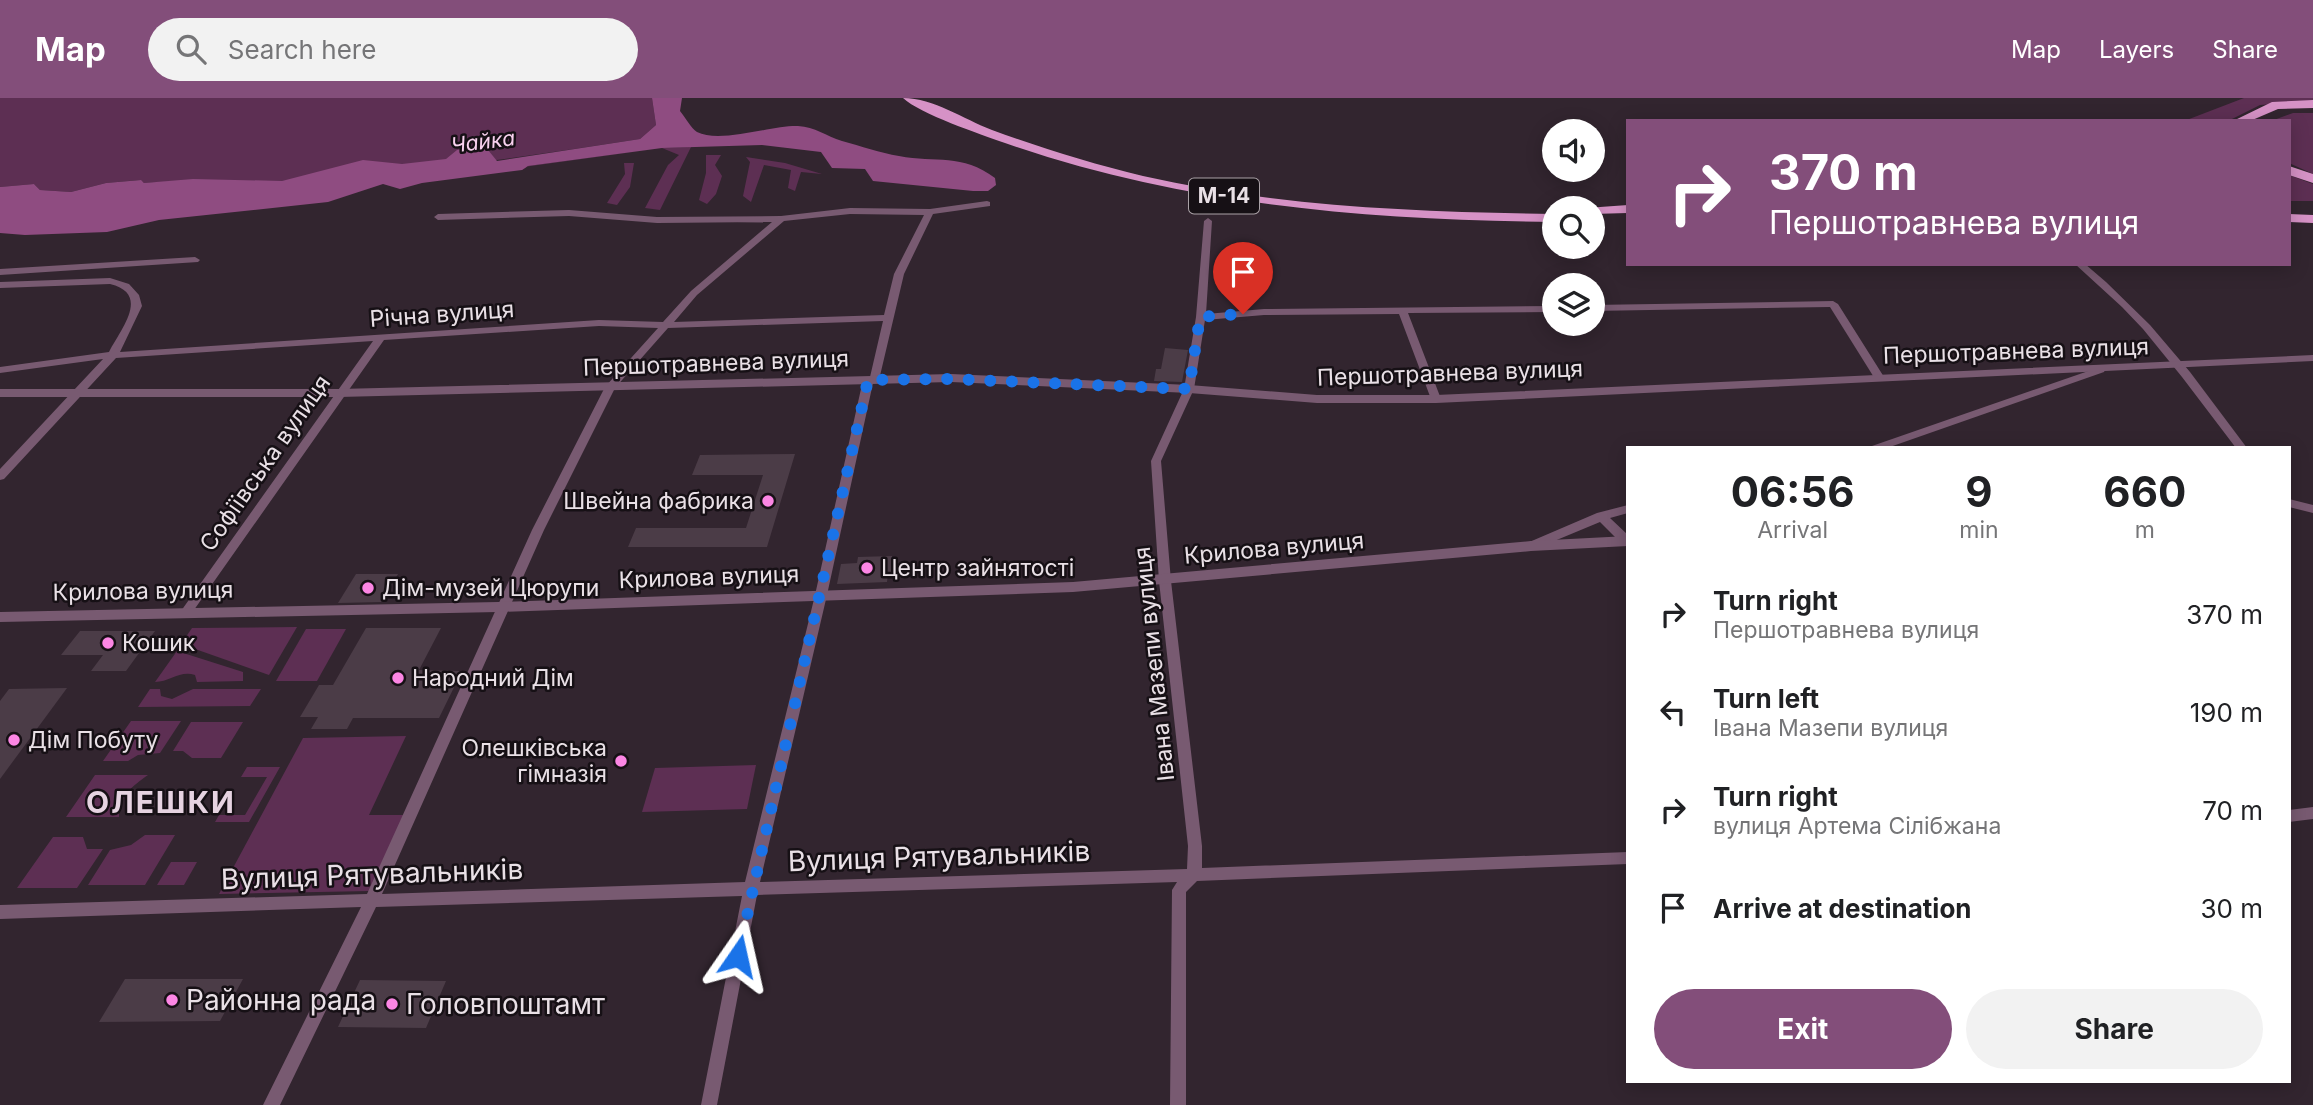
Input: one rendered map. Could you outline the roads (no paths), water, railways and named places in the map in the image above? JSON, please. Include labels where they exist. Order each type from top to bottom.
[{"type":"highway","name":"М-14","points":[[909,98],[1017,144],[1159,185],[1266,203],[1391,215],[1542,218]]},
{"type":"highway","name":"М-14","points":[[933,98],[974,118],[1083,155],[1212,184],[1365,204],[1542,210]]},
{"type":"highway","points":[[2244,119],[2276,105],[2313,106]]},
{"type":"highway","points":[[2258,119],[2276,109],[2313,106]]},
{"type":"highway","points":[[2291,171],[2313,179]]},
{"type":"highway","points":[[2291,208],[2313,208]]},
{"type":"highway","points":[[1605,210],[1626,209]]},
{"type":"highway","points":[[1605,218],[1626,218]]},
{"type":"highway","points":[[2291,218],[2313,218]]},
{"type":"street","points":[[439,218],[569,213],[657,220],[781,219],[850,211],[930,212],[987,204]]},
{"type":"street","points":[[709,1105],[751,888],[871,380],[899,274],[930,212]]},
{"type":"street","points":[[271,1105],[372,900],[538,530],[610,387],[694,293],[781,219]]},
{"type":"street","name":"Івана Мазепи вулиця","points":[[1178,1105],[1179,890],[1194,875],[1195,846],[1165,581],[1156,461],[1189,389],[1200,317],[1208,221]]},
{"type":"street","points":[[0,272],[195,260]]},
{"type":"street","points":[[0,476],[113,355],[137,306],[132,290],[137,265]]},
{"type":"street","points":[[2082,266],[2124,305],[2179,365],[2240,446]]},
{"type":"street","points":[[0,285],[110,281],[124,284],[132,290]]},
{"type":"street","points":[[1605,308],[1833,304],[1879,377]]},
{"type":"street","points":[[1200,317],[1264,312],[1542,309]]},
{"type":"street","points":[[1403,312],[1436,399]]},
{"type":"street","name":"Річна вулиця","points":[[0,370],[113,355],[599,323],[664,324],[888,318]]},
{"type":"street","name":"Софіївська вулиця","points":[[185,614],[381,337]]},
{"type":"street","name":"Першотравнева вулиця","points":[[0,393],[340,393],[951,379],[1189,389],[1317,399],[1436,399],[2313,358]]},
{"type":"street","points":[[1881,446],[2100,370]]},
{"type":"street","points":[[2291,504],[2313,509]]},
{"type":"street","points":[[1531,546],[1601,516],[1626,510]]},
{"type":"street","points":[[1601,516],[1626,540]]},
{"type":"street","name":"Крилова вулиця","points":[[0,617],[505,607],[1073,587],[1165,581],[1531,546],[1626,541]]},
{"type":"street","points":[[2291,816],[2313,813]]},
{"type":"street","name":"Вулиця Рятувальників","points":[[0,912],[1194,875],[1626,858]]},
{"type":"place","name":"Швейна фабрика","points":[[768,501]]},
{"type":"place","name":"Центр зайнятості","points":[[867,568]]},
{"type":"place","name":"Дім-музей Цюрупи","points":[[368,588]]},
{"type":"place","name":"Кошик","points":[[108,643]]},
{"type":"place","name":"Народний Дім","points":[[398,678]]},
{"type":"place","name":"Дім Побуту","points":[[14,740]]},
{"type":"place","name":"Олешківська гімназія","points":[[621,761]]},
{"type":"place","name":"Районна рада","points":[[172,1000]]},
{"type":"place","name":"Головпоштамт","points":[[392,1004]]},
{"type":"district","name":"ОЛЕШКИ","points":[[161,803]]},
{"type":"water label","name":"Чайка","points":[[483,142]]}]
